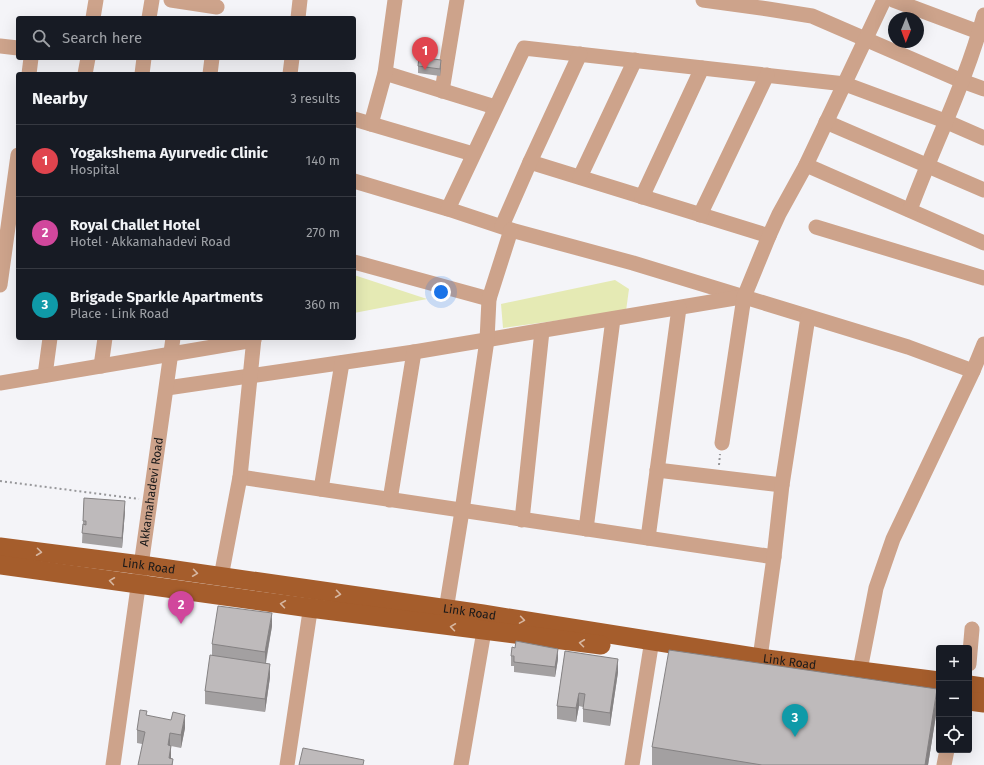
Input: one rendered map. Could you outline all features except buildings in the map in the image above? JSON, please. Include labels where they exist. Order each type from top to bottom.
[{"type":"main road","name":"Link Road","points":[[0,547],[221,577],[311,599],[446,610],[651,646],[760,658],[860,677],[936,681]]},
{"type":"main road","points":[[0,565],[138,584],[311,599],[484,631],[651,646],[860,677],[936,695]]},
{"type":"main road","points":[[972,685],[984,687]]},
{"type":"main road","points":[[972,701],[984,703]]},
{"type":"street","points":[[93,16],[96,0]]},
{"type":"street","points":[[149,16],[152,0]]},
{"type":"street","points":[[171,0],[217,8]]},
{"type":"street","points":[[298,16],[300,0]]},
{"type":"street","points":[[371,124],[385,73],[395,0]]},
{"type":"street","points":[[442,90],[457,0]]},
{"type":"street","points":[[703,0],[812,16],[962,81],[984,89]]},
{"type":"street","points":[[722,443],[744,297],[779,214],[806,165],[884,0]]},
{"type":"street","points":[[893,0],[982,33]]},
{"type":"street","points":[[910,210],[982,33],[984,15]]},
{"type":"street","points":[[0,46],[16,48]]},
{"type":"street","points":[[448,209],[524,48],[845,84],[945,121],[984,138]]},
{"type":"street","points":[[446,610],[487,340],[489,300],[506,228],[530,162],[580,54]]},
{"type":"street","points":[[29,72],[31,60]]},
{"type":"street","points":[[85,72],[88,60]]},
{"type":"street","points":[[142,72],[144,60]]},
{"type":"street","points":[[210,72],[212,60]]},
{"type":"street","points":[[290,72],[292,60]]},
{"type":"street","points":[[580,177],[635,60]]},
{"type":"street","points":[[642,197],[702,68]]},
{"type":"street","points":[[385,73],[495,107]]},
{"type":"street","points":[[700,215],[767,75]]},
{"type":"street","points":[[356,120],[473,154]]},
{"type":"street","points":[[826,122],[984,190]]},
{"type":"street","points":[[530,162],[769,236]]},
{"type":"street","points":[[806,165],[984,243]]},
{"type":"street","points":[[0,285],[16,169]]},
{"type":"street","points":[[356,182],[506,228],[633,263],[808,316],[908,347],[974,371]]},
{"type":"street","points":[[816,227],[984,278]]},
{"type":"street","points":[[356,263],[489,300]]},
{"type":"street","points":[[167,388],[414,352],[744,297]]},
{"type":"street","points":[[648,538],[679,308]]},
{"type":"street","points":[[760,658],[782,485],[808,316]]},
{"type":"street","points":[[586,529],[613,319]]},
{"type":"street","points":[[522,520],[542,331]]},
{"type":"street","points":[[45,375],[50,340]]},
{"type":"street","points":[[102,366],[105,340]]},
{"type":"street","name":"Akkamahadevi Road","points":[[113,765],[173,340]]},
{"type":"street","points":[[0,383],[248,340]]},
{"type":"street","points":[[221,577],[240,477],[254,340]]},
{"type":"street","points":[[860,677],[876,588],[893,539],[974,371],[984,345]]},
{"type":"street","points":[[390,500],[414,352]]},
{"type":"street","points":[[321,490],[342,363]]},
{"type":"street","points":[[657,470],[782,485]]},
{"type":"street","points":[[240,477],[774,557]]},
{"type":"street","points":[[287,765],[311,599]]},
{"type":"street","points":[[971,645],[972,629]]},
{"type":"street","points":[[461,765],[484,631]]},
{"type":"street","points":[[632,765],[651,646]]},
{"type":"street","points":[[944,765],[946,753]]},
{"type":"path","points":[[717,477],[722,443]]},
{"type":"path","points":[[0,481],[150,500]]},
{"type":"green space","points":[[356,276],[427,299],[356,313]]},
{"type":"green space","points":[[615,280],[629,289],[626,311],[503,328],[501,304]]},
{"type":"place","name":"Yogakshema Ayurvedic Clinic","points":[[425,70]]},
{"type":"place","name":"Royal Challet Hotel","points":[[181,624]]},
{"type":"place","name":"Brigade Sparkle Apartments","points":[[795,737]]}]
